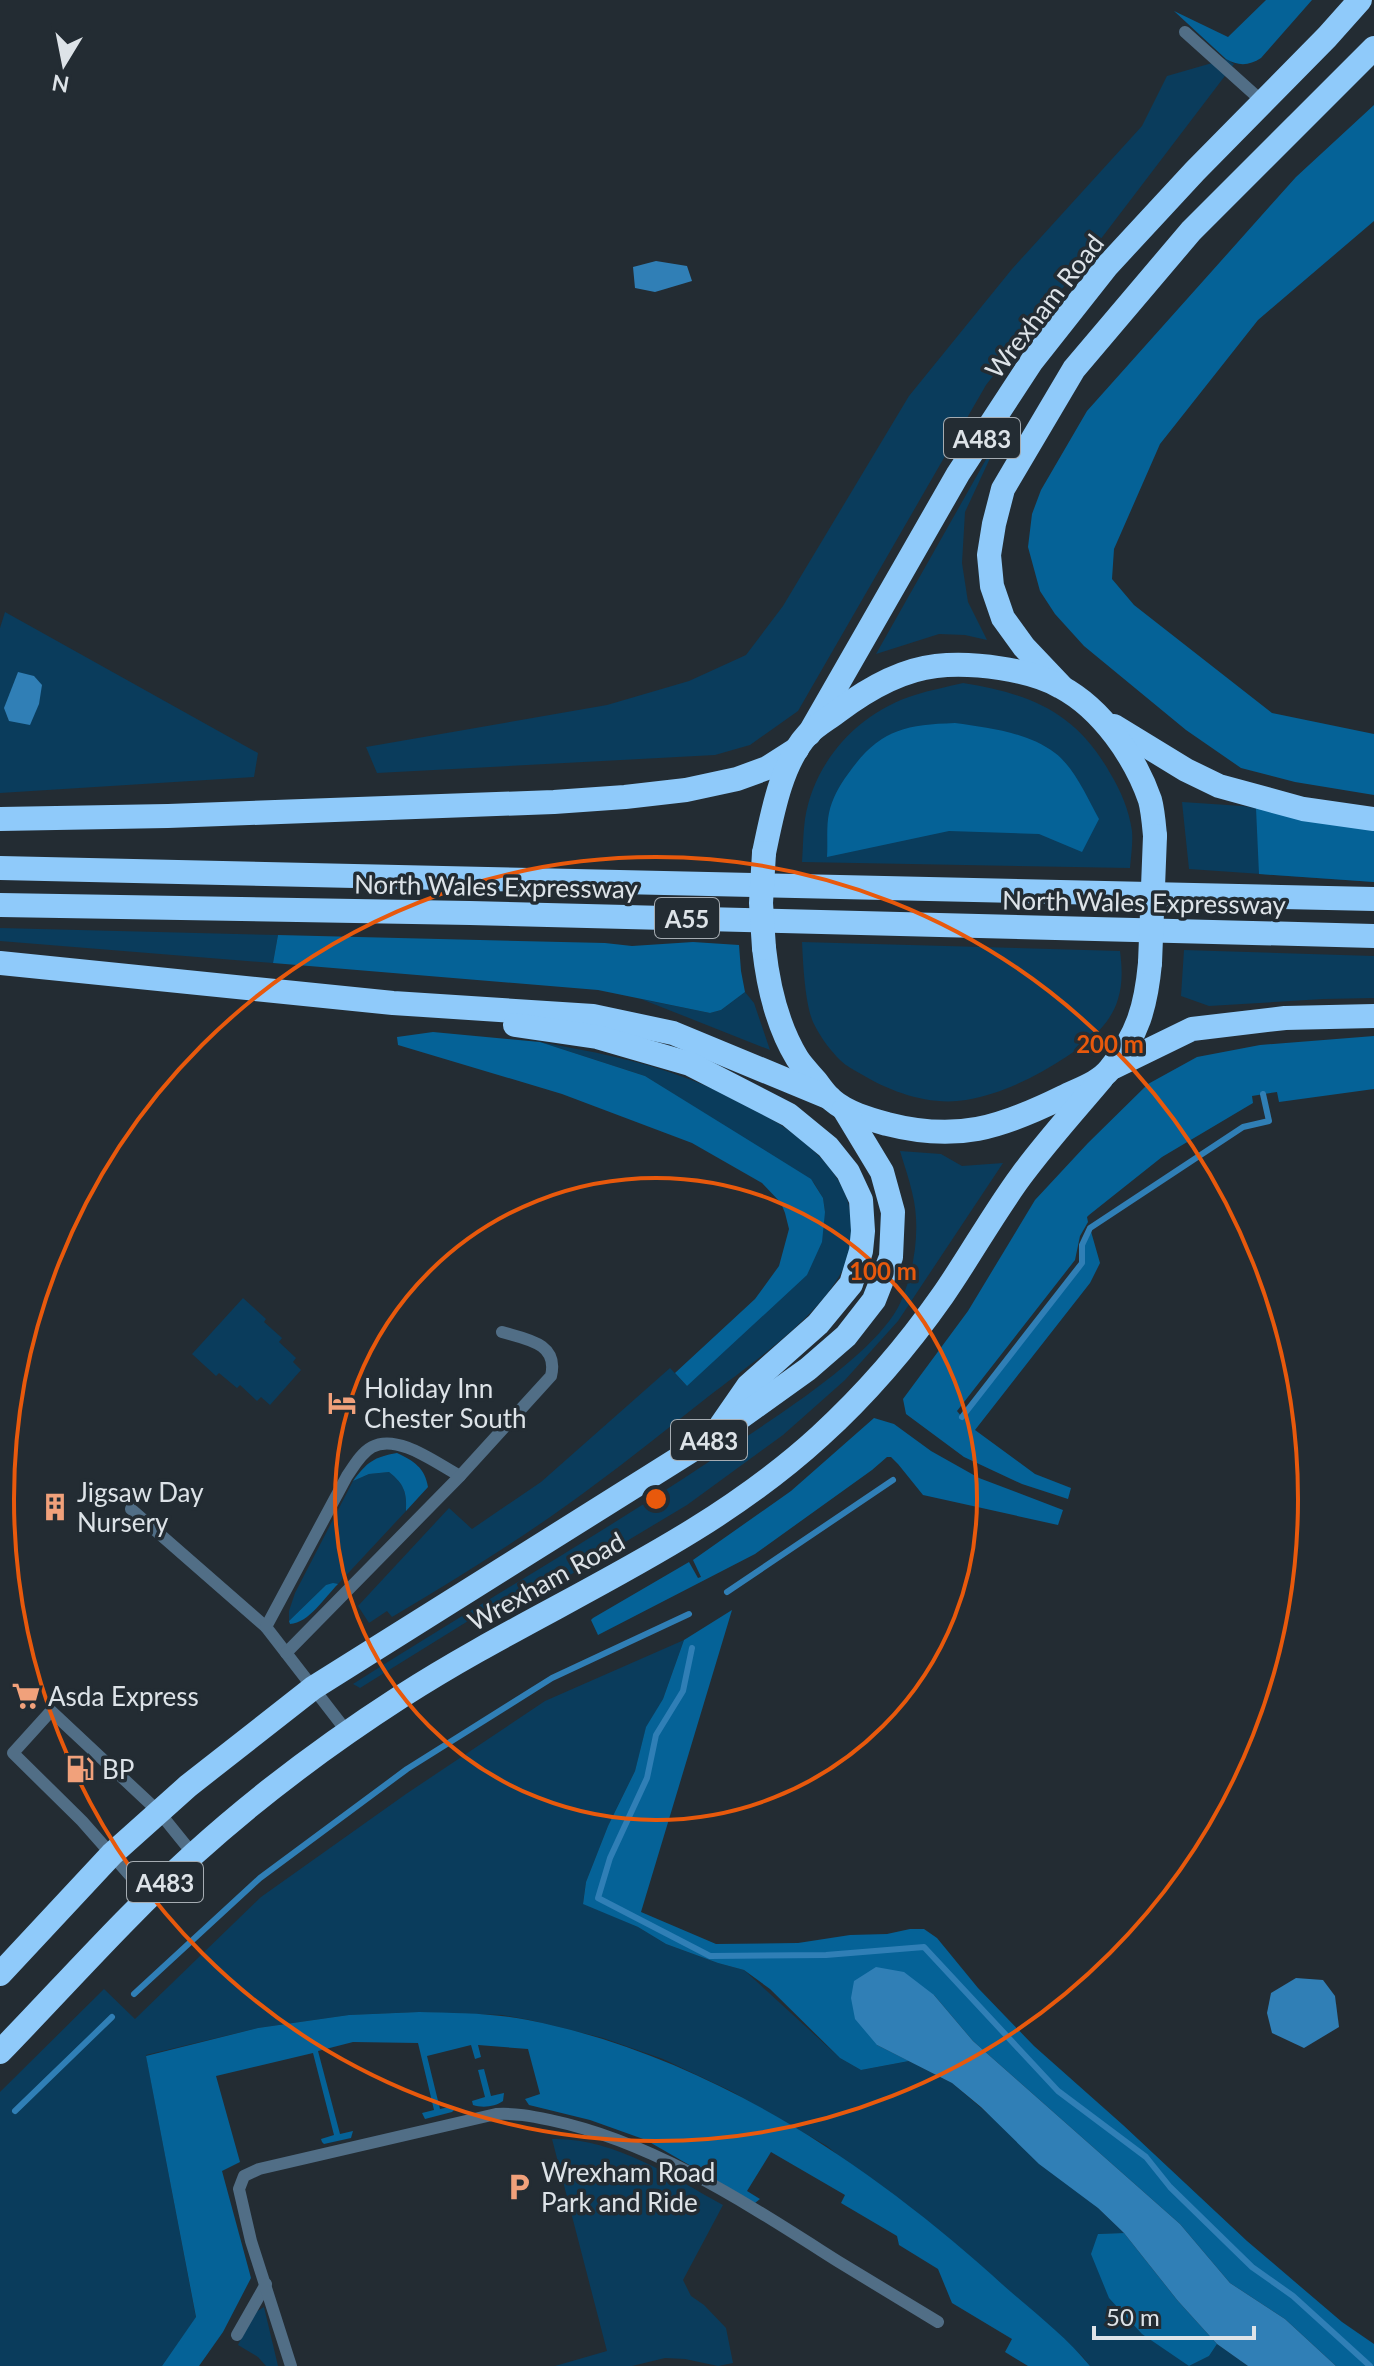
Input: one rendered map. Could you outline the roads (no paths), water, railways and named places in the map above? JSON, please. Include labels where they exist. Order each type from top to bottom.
[{"type":"highway","name":"Wrexham Road","points":[[0,1974],[112,1854],[188,1786],[313,1688],[713,1437],[808,1369],[846,1336],[874,1300],[891,1257],[893,1212],[882,1172],[837,1104],[796,1057],[768,986],[761,903],[764,853],[781,783],[958,474],[1032,361],[1107,266],[1360,0]]},
{"type":"highway","name":"A483","points":[[1061,686],[1024,647],[1003,618],[992,586],[989,555],[1003,489],[1074,369],[1191,231],[1374,48]]},
{"type":"highway","points":[[0,819],[554,802],[686,790],[737,779],[767,768],[864,693],[896,676],[934,666],[972,664],[1018,671],[1061,686],[1099,716],[1172,762],[1219,786],[1303,809],[1374,819]]},
{"type":"highway","name":"Wrexham Road","points":[[0,2052],[149,1897],[193,1854],[261,1796],[403,1695],[682,1538],[759,1486],[820,1436],[917,1330],[1021,1177],[1106,1073],[1135,1032],[1146,999],[1155,836],[1151,803],[1121,743],[1099,716]]},
{"type":"highway","name":"North Wales Expressway","points":[[0,868],[1374,899]]},
{"type":"highway","name":"North Wales Expressway","points":[[0,905],[454,912],[1374,936]]},
{"type":"highway","points":[[0,963],[393,1003],[593,1016],[673,1033],[878,1121],[942,1134],[970,1131],[1024,1114],[1192,1029],[1285,1018],[1374,1016]]},
{"type":"highway","points":[[393,1003],[597,1037],[690,1064],[789,1115],[828,1147],[848,1172],[861,1200],[863,1231],[861,1251],[851,1284],[818,1324],[748,1386],[713,1437]]},
{"type":"lane","points":[[1185,32],[1264,103]]},
{"type":"lane","points":[[286,1653],[460,1476],[551,1376],[554,1365],[543,1347],[531,1340],[502,1332]]},
{"type":"lane","points":[[266,1627],[347,1476],[372,1447],[388,1443],[404,1446],[460,1476]]},
{"type":"lane","points":[[131,1509],[266,1627],[348,1733]]},
{"type":"lane","points":[[149,1897],[112,1854],[13,1753],[51,1711],[159,1812],[193,1854]]},
{"type":"lane","points":[[291,2366],[251,2241],[239,2189],[244,2176],[249,2172],[471,2118],[508,2113],[587,2128],[644,2150],[766,2216],[938,2322]]},
{"type":"lane","points":[[237,2335],[266,2284]]},
{"type":"waterway","points":[[962,1417],[1082,1263],[1082,1245],[1090,1228],[1243,1127],[1269,1121],[1263,1094]]},
{"type":"waterway","points":[[727,1592],[893,1480]]},
{"type":"waterway","points":[[134,1994],[260,1878],[407,1769],[552,1678],[689,1614]]},
{"type":"waterway","points":[[692,1648],[683,1691],[656,1735],[647,1778],[610,1858],[598,1898],[710,1956],[826,1955],[924,1947],[1058,2091],[1146,2157],[1170,2187],[1252,2267],[1293,2296],[1370,2366]]},
{"type":"waterway","points":[[15,2111],[112,2017]]},
{"type":"place","name":"Holiday Inn Chester South","points":[[342,1403]]},
{"type":"place","name":"Jigsaw Day Nursery","points":[[55,1507]]},
{"type":"place","name":"Asda Express","points":[[26,1696]]},
{"type":"place","name":"BP","points":[[80,1769]]},
{"type":"place","name":"Wrexham Road Park and Ride","points":[[519,2187]]}]
